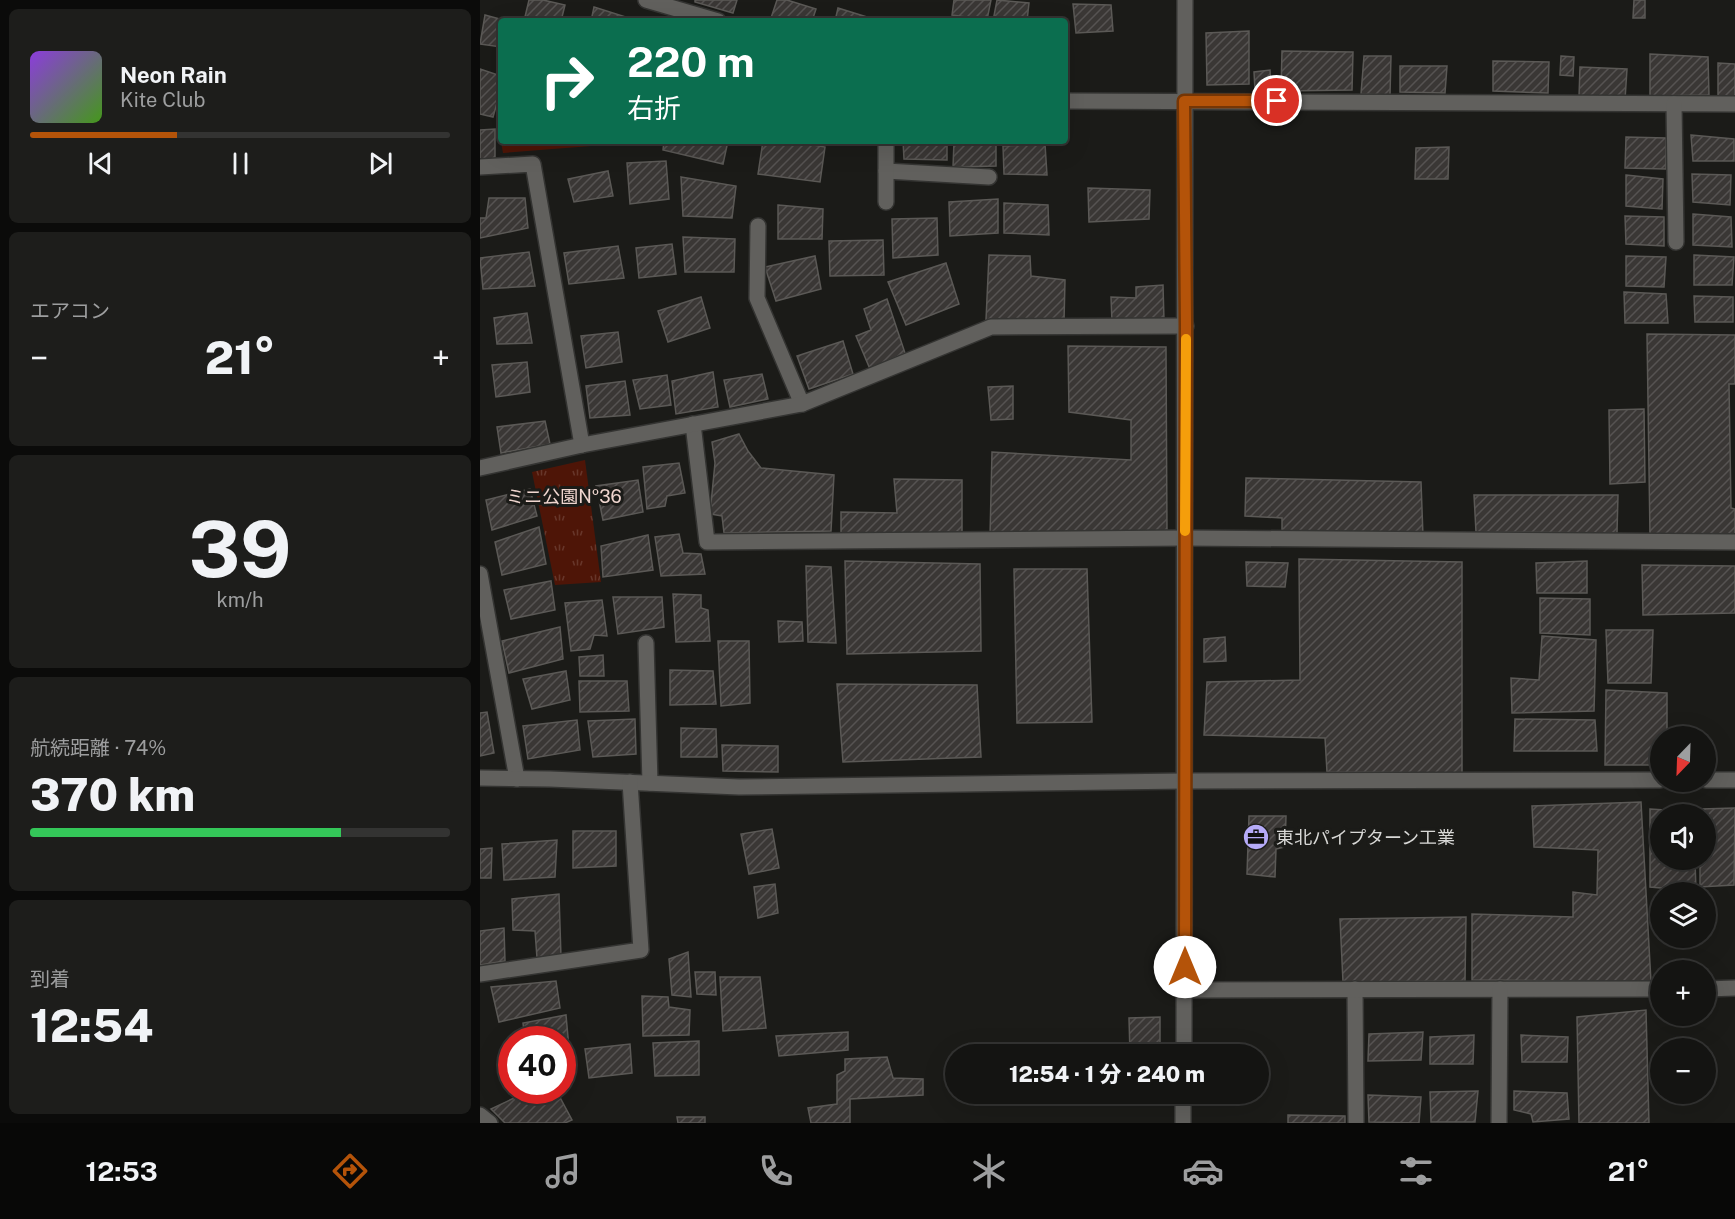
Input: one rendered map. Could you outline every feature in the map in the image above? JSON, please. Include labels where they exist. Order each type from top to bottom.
[{"type":"street","points":[[646,0],[708,18]]},
{"type":"street","points":[[1184,1044],[1185,0]]},
{"type":"street","points":[[1068,101],[1735,104]]},
{"type":"street","points":[[1674,104],[1676,242]]},
{"type":"street","points":[[886,144],[886,202]]},
{"type":"street","points":[[480,167],[533,164],[582,445]]},
{"type":"street","points":[[886,171],[989,177]]},
{"type":"street","points":[[758,226],[757,297],[802,404]]},
{"type":"street","points":[[480,468],[582,445],[802,404],[991,327],[1186,326]]},
{"type":"street","points":[[693,424],[707,542],[1185,538],[1735,542]]},
{"type":"street","points":[[480,574],[482,600],[518,779]]},
{"type":"street","points":[[646,643],[650,783]]},
{"type":"street","points":[[480,778],[739,787],[1184,781],[1650,780]]},
{"type":"street","points":[[1716,780],[1735,780]]},
{"type":"street","points":[[480,974],[641,950],[630,782]]},
{"type":"street","points":[[1716,988],[1735,988]]},
{"type":"street","points":[[1355,989],[1356,1123]]},
{"type":"street","points":[[1499,1123],[1500,989]]},
{"type":"street","points":[[1185,990],[1650,989]]},
{"type":"street","points":[[1183,1104],[1183,1123]]},
{"type":"street","points":[[480,1115],[490,1123]]},
{"type":"green space","points":[[502,144],[617,144],[503,153]]},
{"type":"green space","name":"ミニ公園№36","points":[[585,460],[601,582],[555,585],[532,472]]},
{"type":"building","points":[[529,0],[543,0],[565,5],[562,18],[525,18]]},
{"type":"building","points":[[695,0],[737,0],[733,13],[695,2]]},
{"type":"building","points":[[777,0],[787,0],[816,9],[813,18],[771,18]]},
{"type":"building","points":[[954,0],[991,0],[987,18],[952,15]]},
{"type":"building","points":[[997,0],[1029,3],[1027,18],[994,18]]},
{"type":"building","points":[[1634,0],[1645,0],[1645,18],[1633,18]]},
{"type":"building","points":[[1073,4],[1111,5],[1113,31],[1076,33]]},
{"type":"building","points":[[594,7],[629,18],[592,18]]},
{"type":"building","points":[[838,8],[870,18],[836,18]]},
{"type":"building","points":[[485,15],[498,19],[498,47],[480,44]]},
{"type":"building","points":[[1249,31],[1249,84],[1207,85],[1206,33]]},
{"type":"building","points":[[1282,51],[1353,52],[1352,90],[1281,91]]},
{"type":"building","points":[[1650,54],[1708,57],[1709,95],[1650,96]]},
{"type":"building","points":[[1364,56],[1391,56],[1390,95],[1361,94]]},
{"type":"building","points":[[1561,56],[1574,57],[1573,76],[1560,75]]},
{"type":"building","points":[[1493,61],[1549,62],[1548,93],[1493,91]]},
{"type":"building","points":[[1718,63],[1735,64],[1735,96],[1718,96]]},
{"type":"building","points":[[1400,66],[1447,66],[1445,93],[1400,92]]},
{"type":"building","points":[[1580,67],[1627,69],[1625,100],[1579,97]]},
{"type":"building","points":[[480,69],[498,75],[498,100],[493,117],[480,114]]},
{"type":"building","points":[[1270,70],[1271,90],[1255,90],[1254,72]]},
{"type":"building","points":[[495,129],[495,159],[480,159],[480,130]]},
{"type":"building","points":[[1691,135],[1734,139],[1734,161],[1693,161]]},
{"type":"building","points":[[1626,137],[1666,138],[1666,169],[1625,168]]},
{"type":"building","points":[[664,144],[727,144],[723,164],[663,150]]},
{"type":"building","points":[[763,144],[808,144],[825,147],[820,182],[758,174]]},
{"type":"building","points":[[903,144],[947,144],[947,160],[904,159]]},
{"type":"building","points":[[954,144],[996,144],[996,166],[953,167]]},
{"type":"building","points":[[1045,144],[1047,175],[1004,174],[1003,146]]},
{"type":"building","points":[[1449,147],[1448,179],[1415,179],[1416,148]]},
{"type":"building","points":[[666,161],[669,199],[630,204],[627,163]]},
{"type":"building","points":[[608,171],[613,196],[574,202],[568,179]]},
{"type":"building","points":[[1692,174],[1731,175],[1730,205],[1693,202]]},
{"type":"building","points":[[1626,175],[1663,179],[1662,209],[1626,206]]},
{"type":"building","points":[[681,177],[736,186],[732,218],[683,216]]},
{"type":"building","points":[[1088,188],[1150,190],[1149,219],[1089,222]]},
{"type":"building","points":[[489,198],[525,198],[528,228],[480,238],[480,218],[486,218]]},
{"type":"building","points":[[998,199],[998,233],[950,236],[949,202]]},
{"type":"building","points":[[1004,203],[1048,205],[1049,235],[1004,233]]},
{"type":"building","points":[[778,205],[823,209],[822,239],[778,239]]},
{"type":"building","points":[[1693,214],[1731,217],[1732,247],[1693,245]]},
{"type":"building","points":[[1625,216],[1664,217],[1664,246],[1626,244]]},
{"type":"building","points":[[937,218],[938,255],[893,258],[892,219]]},
{"type":"building","points":[[683,237],[735,239],[734,272],[685,272]]},
{"type":"building","points":[[883,240],[884,275],[830,276],[829,241]]},
{"type":"building","points":[[672,244],[676,274],[639,278],[636,248]]},
{"type":"building","points":[[618,246],[624,278],[569,284],[564,253]]},
{"type":"building","points":[[529,252],[535,286],[483,289],[480,258]]},
{"type":"building","points":[[989,255],[1030,256],[1031,276],[1065,280],[1064,322],[986,320]]},
{"type":"building","points":[[1694,255],[1734,257],[1732,285],[1694,285]]},
{"type":"building","points":[[815,256],[821,289],[776,301],[765,267]]},
{"type":"building","points":[[1626,256],[1666,257],[1664,287],[1626,286]]},
{"type":"building","points":[[946,263],[959,304],[906,325],[888,282]]},
{"type":"building","points":[[1163,285],[1164,320],[1112,322],[1111,297],[1136,298],[1136,287]]},
{"type":"building","points":[[1624,292],[1666,294],[1668,323],[1625,323]]},
{"type":"building","points":[[1694,296],[1733,297],[1733,322],[1695,322]]},
{"type":"building","points":[[701,297],[710,328],[668,342],[658,311]]},
{"type":"building","points":[[887,299],[905,353],[870,369],[856,336],[871,330],[864,309]]},
{"type":"building","points":[[527,313],[532,343],[497,344],[494,318]]},
{"type":"building","points":[[618,332],[622,362],[586,368],[581,336]]},
{"type":"building","points":[[1647,334],[1735,335],[1735,384],[1729,384],[1731,508],[1735,509],[1735,535],[1650,536]]},
{"type":"building","points":[[843,341],[853,374],[809,389],[797,356]]},
{"type":"building","points":[[1068,346],[1166,347],[1167,533],[990,536],[992,452],[1131,460],[1131,420],[1069,412]]},
{"type":"building","points":[[527,362],[530,392],[496,397],[492,365]]},
{"type":"building","points":[[713,372],[718,407],[676,414],[672,381]]},
{"type":"building","points":[[762,374],[768,399],[730,407],[724,380]]},
{"type":"building","points":[[667,375],[671,405],[640,409],[633,380]]},
{"type":"building","points":[[625,381],[630,415],[590,418],[586,386]]},
{"type":"building","points":[[1013,386],[1013,419],[991,420],[988,387]]},
{"type":"building","points":[[1644,409],[1645,482],[1610,484],[1609,410]]},
{"type":"building","points":[[545,421],[550,444],[501,453],[497,427]]},
{"type":"building","points":[[739,434],[761,468],[834,475],[831,531],[724,533],[722,516],[710,514],[715,463],[712,442]]},
{"type":"building","points":[[679,463],[685,493],[667,496],[665,506],[647,509],[643,467]]},
{"type":"building","points":[[1246,478],[1421,482],[1423,536],[1282,536],[1282,518],[1245,516]]},
{"type":"building","points":[[894,479],[962,480],[962,533],[841,537],[841,512],[897,513]]},
{"type":"building","points":[[638,480],[643,512],[603,520],[596,486]]},
{"type":"building","points":[[530,489],[537,516],[492,530],[486,500]]},
{"type":"building","points":[[1474,495],[1618,495],[1617,533],[1476,532]]},
{"type":"building","points":[[539,527],[546,564],[502,575],[495,542]]},
{"type":"building","points":[[679,534],[683,553],[701,554],[705,574],[661,576],[655,537]]},
{"type":"building","points":[[648,535],[653,570],[603,577],[601,546]]},
{"type":"building","points":[[1299,559],[1462,562],[1462,773],[1327,772],[1325,738],[1204,735],[1207,682],[1300,680]]},
{"type":"building","points":[[845,561],[980,564],[981,651],[847,654]]},
{"type":"building","points":[[1587,561],[1587,593],[1537,593],[1536,563]]},
{"type":"building","points":[[1246,562],[1288,563],[1285,587],[1247,586]]},
{"type":"building","points":[[1642,565],[1735,566],[1735,613],[1643,615]]},
{"type":"building","points":[[806,566],[831,567],[836,643],[808,642]]},
{"type":"building","points":[[1014,569],[1087,569],[1092,722],[1017,723]]},
{"type":"building","points":[[551,581],[555,610],[511,619],[504,590]]},
{"type":"building","points":[[673,594],[701,595],[701,608],[708,610],[710,641],[676,642]]},
{"type":"building","points":[[613,597],[662,597],[664,627],[618,634]]},
{"type":"building","points":[[1540,598],[1590,599],[1590,635],[1540,633]]},
{"type":"building","points":[[602,600],[607,636],[594,635],[590,649],[571,651],[565,603]]},
{"type":"building","points":[[778,621],[802,622],[803,641],[779,642]]},
{"type":"building","points":[[560,627],[563,659],[509,673],[502,641]]},
{"type":"building","points":[[1606,630],[1653,630],[1651,683],[1608,683]]},
{"type":"building","points":[[1542,636],[1596,640],[1594,711],[1512,713],[1511,678],[1539,680]]},
{"type":"building","points":[[1225,637],[1226,661],[1204,662],[1204,639]]},
{"type":"building","points":[[718,641],[749,641],[750,703],[721,706]]},
{"type":"building","points":[[603,655],[604,676],[580,676],[579,657]]},
{"type":"building","points":[[670,670],[713,671],[716,704],[670,705]]},
{"type":"building","points":[[566,671],[570,700],[532,709],[523,679]]},
{"type":"building","points":[[579,681],[627,681],[629,711],[580,712]]},
{"type":"building","points":[[837,684],[977,685],[981,757],[843,762]]},
{"type":"building","points":[[1606,690],[1667,693],[1667,726],[1650,726],[1650,765],[1605,765]]},
{"type":"building","points":[[487,712],[494,753],[480,756],[480,713]]},
{"type":"building","points":[[635,719],[636,754],[593,757],[588,721]]},
{"type":"building","points":[[1515,719],[1595,720],[1597,751],[1514,751]]},
{"type":"building","points":[[577,720],[580,750],[528,759],[523,726]]},
{"type":"building","points":[[681,728],[716,729],[717,757],[681,757]]},
{"type":"building","points":[[722,745],[778,746],[778,772],[723,771]]},
{"type":"building","points":[[1641,802],[1650,982],[1472,980],[1472,914],[1573,917],[1573,892],[1597,895],[1598,850],[1534,847],[1532,806]]},
{"type":"building","points":[[1735,808],[1734,885],[1716,886],[1716,882],[1700,882],[1700,870],[1716,870],[1716,809]]},
{"type":"building","points":[[1249,816],[1286,816],[1285,847],[1276,849],[1275,877],[1247,874]]},
{"type":"building","points":[[772,829],[779,868],[749,874],[741,834]]},
{"type":"building","points":[[573,831],[616,831],[616,866],[573,868]]},
{"type":"building","points":[[557,840],[555,877],[504,880],[502,844]]},
{"type":"building","points":[[492,848],[491,878],[480,878],[480,849]]},
{"type":"building","points":[[1650,870],[1695,870],[1696,882],[1650,882]]},
{"type":"building","points":[[775,884],[778,913],[758,918],[754,887]]},
{"type":"building","points":[[559,894],[561,957],[537,958],[535,931],[513,930],[512,899]]},
{"type":"building","points":[[1466,917],[1465,981],[1343,982],[1340,919]]},
{"type":"building","points":[[504,928],[505,961],[480,965],[480,931]]},
{"type":"building","points":[[688,952],[691,997],[672,995],[669,959]]},
{"type":"building","points":[[695,972],[715,972],[716,995],[697,994]]},
{"type":"building","points":[[720,977],[760,977],[766,1028],[723,1031]]},
{"type":"building","points":[[556,981],[560,1008],[499,1022],[491,987]]},
{"type":"building","points":[[642,996],[668,997],[669,1007],[690,1010],[689,1035],[643,1036]]},
{"type":"building","points":[[1646,1010],[1649,1123],[1579,1123],[1577,1017]]},
{"type":"building","points":[[566,1015],[567,1026],[523,1026],[523,1023]]},
{"type":"building","points":[[1160,1017],[1160,1044],[1130,1044],[1129,1018]]},
{"type":"building","points":[[848,1032],[848,1050],[779,1056],[776,1036]]},
{"type":"building","points":[[1423,1032],[1421,1060],[1368,1061],[1369,1034]]},
{"type":"building","points":[[1474,1035],[1473,1064],[1430,1064],[1430,1037]]},
{"type":"building","points":[[1521,1035],[1568,1037],[1567,1062],[1522,1062]]},
{"type":"building","points":[[699,1041],[699,1075],[655,1076],[653,1043]]},
{"type":"building","points":[[630,1044],[632,1073],[589,1078],[585,1049]]},
{"type":"building","points":[[887,1057],[893,1078],[923,1079],[923,1095],[850,1099],[850,1123],[811,1123],[808,1108],[837,1104],[837,1075],[845,1071],[845,1059]]},
{"type":"building","points":[[1478,1091],[1475,1122],[1431,1122],[1430,1092]]},
{"type":"building","points":[[1514,1091],[1567,1093],[1569,1119],[1533,1122],[1531,1114],[1514,1110]]},
{"type":"building","points":[[1368,1095],[1421,1097],[1419,1123],[1369,1122]]},
{"type":"building","points":[[502,1104],[563,1104],[572,1120],[565,1123],[505,1123],[491,1109]]},
{"type":"building","points":[[1288,1115],[1345,1116],[1345,1123],[1288,1123]]},
{"type":"building","points":[[677,1117],[705,1117],[705,1123],[678,1123]]},
{"type":"slow traffic","points":[[1185,531],[1186,339]]},
{"type":"place","name":"東北パイプターン工業","points":[[1256,837]]},
{"type":"route","points":[[1185,967],[1184,101],[1277,101]]}]
